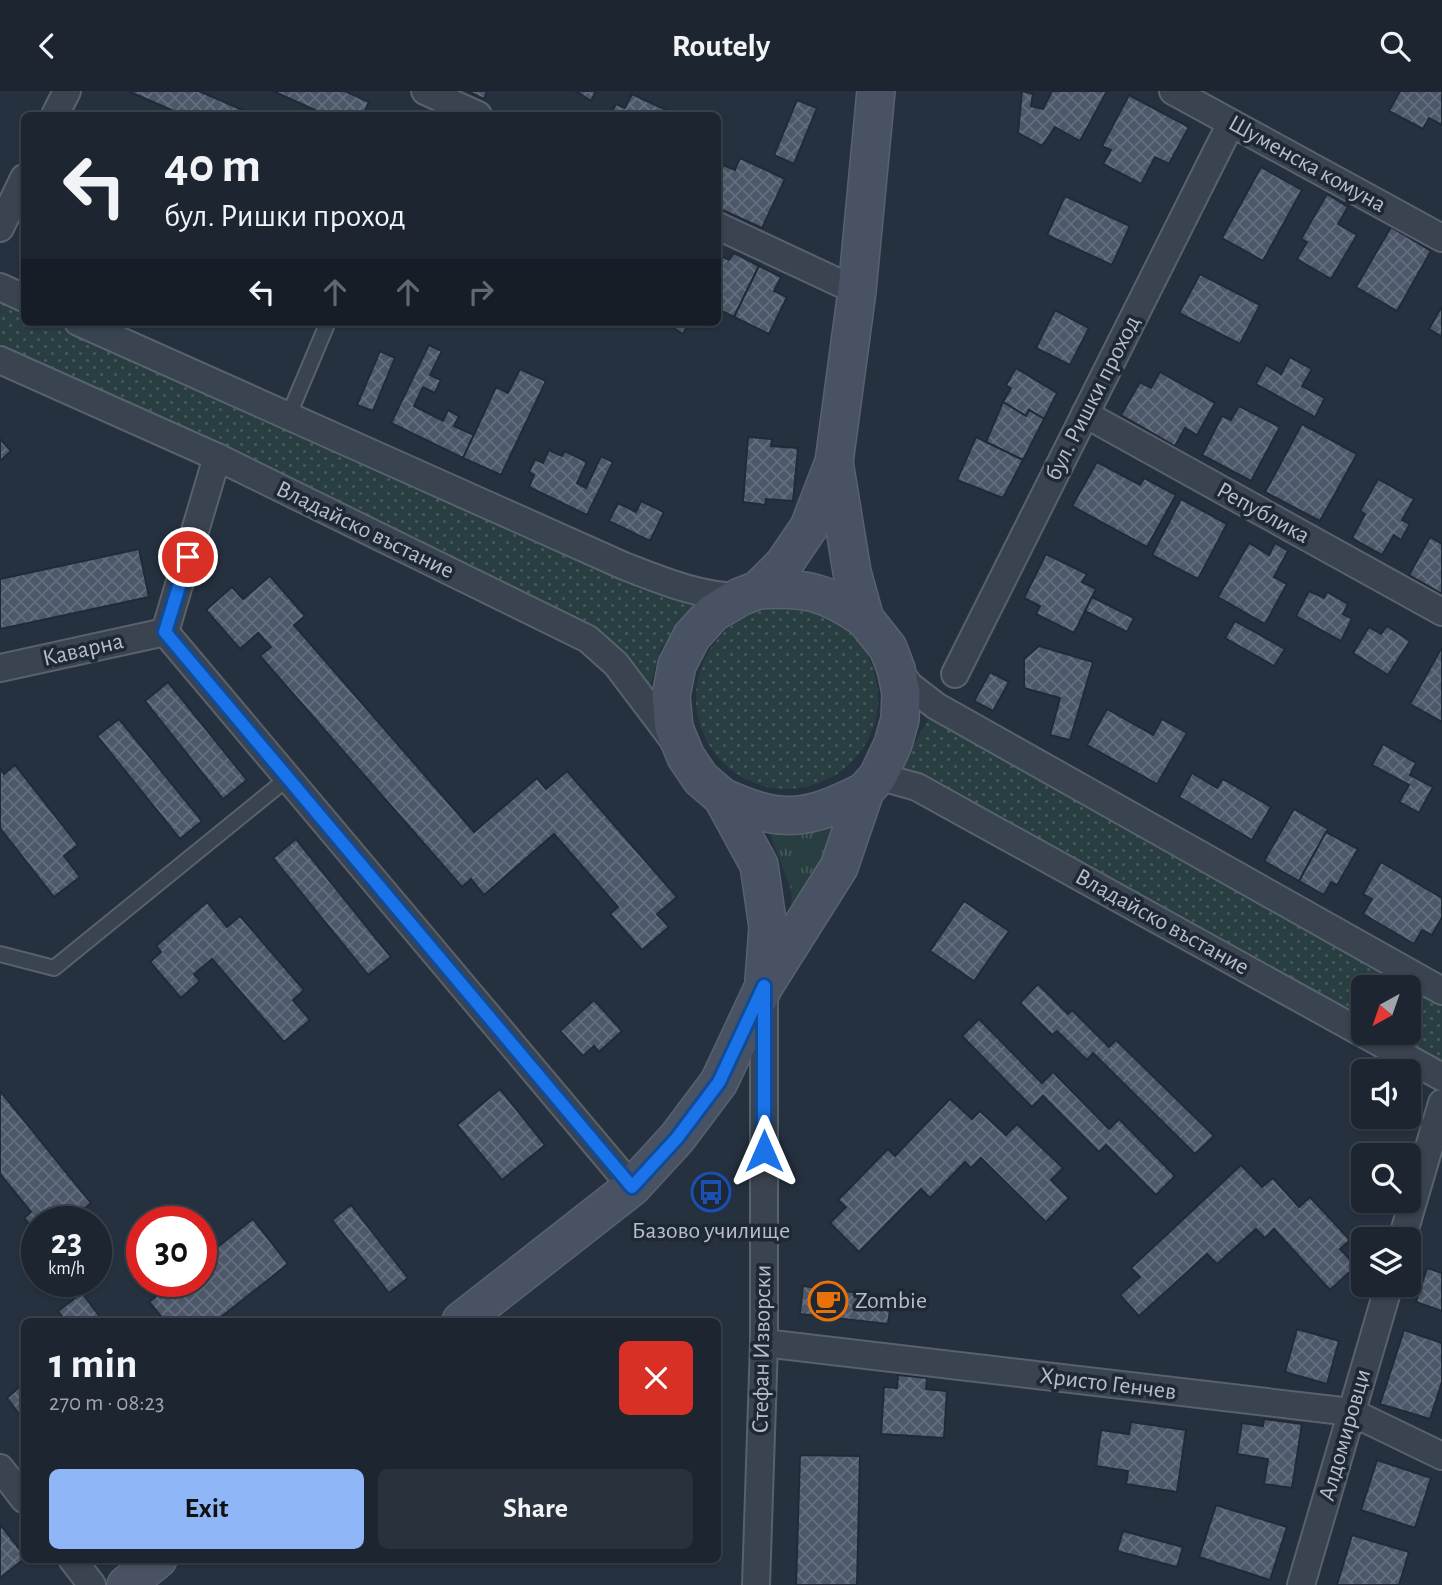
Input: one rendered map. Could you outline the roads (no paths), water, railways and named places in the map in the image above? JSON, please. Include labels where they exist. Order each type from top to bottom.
[{"type":"main road","points":[[871,783],[820,812],[795,816],[757,813],[722,797],[701,779],[686,757],[674,728],[671,696],[677,665],[699,629],[713,613],[749,594],[784,564],[809,527],[834,463],[857,291],[876,91]]},
{"type":"main road","points":[[834,463],[852,572],[865,619]]},
{"type":"main road","points":[[465,1318],[632,1187],[677,1138],[719,1082],[764,986],[839,867],[871,783],[894,744],[900,719],[901,693],[896,669],[888,648],[865,619],[833,597],[796,587],[749,594]]},
{"type":"main road","points":[[722,797],[760,865],[768,927],[764,986]]},
{"type":"main road","points":[[125,1585],[153,1563]]},
{"type":"street","points":[[56,112],[67,91]]},
{"type":"street","points":[[425,91],[471,112]]},
{"type":"street","name":"Шуменска комуна","points":[[1173,91],[1442,238]]},
{"type":"street","name":"бул. Ришки проход","points":[[955,674],[1231,123]]},
{"type":"street","points":[[0,228],[21,184]]},
{"type":"street","points":[[721,227],[857,291]]},
{"type":"street","points":[[0,287],[21,297]]},
{"type":"street","points":[[87,326],[635,570],[688,590],[717,596],[749,594]]},
{"type":"street","name":"Владайско въстание","points":[[0,360],[217,457],[588,639],[617,664],[686,757]]},
{"type":"street","name":"Република","points":[[1084,414],[1442,612]]},
{"type":"street","points":[[217,457],[165,632],[632,1187]]},
{"type":"street","name":"Каварна","points":[[0,669],[165,632]]},
{"type":"street","points":[[896,669],[910,686],[936,706],[1442,991]]},
{"type":"street","name":"Владайско въстание","points":[[871,783],[918,787],[1442,1077]]},
{"type":"street","name":"Стефан Изворски","points":[[756,1585],[764,1343],[764,986]]},
{"type":"street","points":[[1406,1227],[1442,1103]]},
{"type":"street","name":"Алдомировци","points":[[1301,1585],[1385,1297]]},
{"type":"street","name":"Христо Генчев","points":[[764,1343],[1351,1412],[1442,1456]]},
{"type":"street","points":[[0,1468],[21,1495]]},
{"type":"street","points":[[75,1563],[92,1585]]},
{"type":"lane","points":[[288,417],[326,326]]},
{"type":"lane","points":[[0,954],[54,968],[288,778]]},
{"type":"place","name":"Базово училище","points":[[711,1192]]},
{"type":"place","name":"Zombie","points":[[828,1301]]}]
